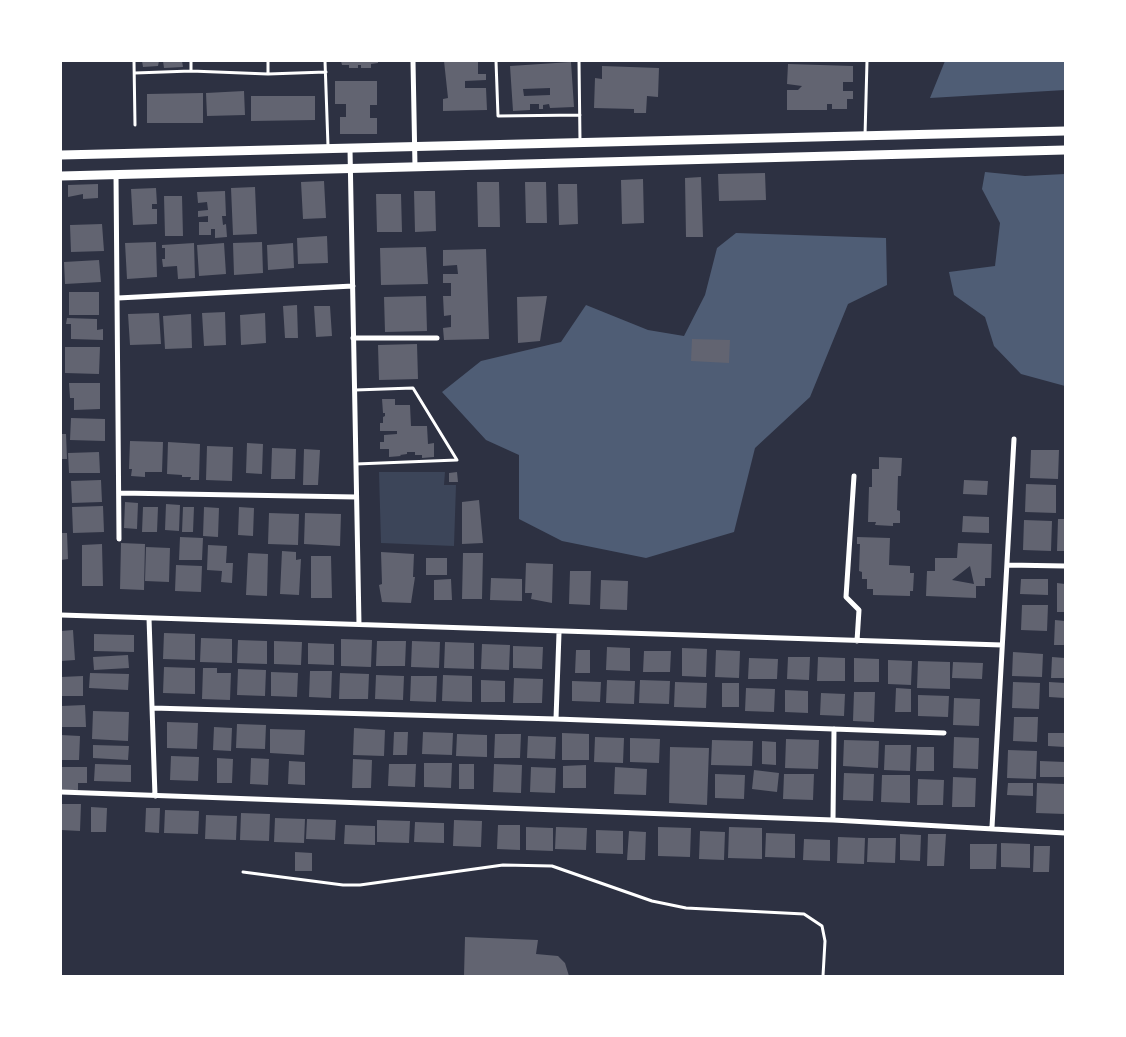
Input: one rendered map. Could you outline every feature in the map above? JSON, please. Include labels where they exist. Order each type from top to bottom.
[{"type":"street","points":[[413,61],[415,166]]},
{"type":"street","points":[[61,155],[1065,131]]},
{"type":"street","points":[[350,149],[359,624]]},
{"type":"street","points":[[61,176],[1065,150]]},
{"type":"street","points":[[116,174],[119,539]]},
{"type":"street","points":[[118,298],[352,286]]},
{"type":"street","points":[[354,338],[437,338]]},
{"type":"street","points":[[992,827],[1014,439]]},
{"type":"street","points":[[854,476],[846,597],[859,610],[857,641]]},
{"type":"street","points":[[120,493],[356,497]]},
{"type":"street","points":[[1007,565],[1065,566]]},
{"type":"street","points":[[61,615],[1002,645]]},
{"type":"street","points":[[149,618],[155,796]]},
{"type":"street","points":[[556,719],[559,632]]},
{"type":"street","points":[[152,708],[556,719],[944,733]]},
{"type":"street","points":[[833,820],[834,729]]},
{"type":"street","points":[[61,792],[833,820],[992,827],[1065,833]]},
{"type":"lane","points":[[134,61],[135,125]]},
{"type":"lane","points":[[190,61],[191,71]]},
{"type":"lane","points":[[268,61],[268,74]]},
{"type":"lane","points":[[325,61],[328,149]]},
{"type":"lane","points":[[496,61],[498,116],[580,115]]},
{"type":"lane","points":[[579,61],[580,143]]},
{"type":"lane","points":[[865,136],[867,61]]},
{"type":"lane","points":[[135,74],[191,71],[268,74],[326,72]]},
{"type":"lane","points":[[354,390],[413,388],[457,460],[355,464]]},
{"type":"lane","points":[[243,872],[343,885],[360,885],[428,874],[504,865],[552,866],[652,901],[686,908],[804,914],[822,926],[826,941],[823,976]]},
{"type":"shaded area","points":[[945,61],[1065,61],[1065,90],[930,98]]},
{"type":"shaded area","points":[[985,172],[1025,176],[1065,174],[1065,386],[1021,374],[994,346],[985,317],[954,295],[949,272],[995,266],[1000,223],[982,189]]},
{"type":"shaded area","points":[[736,233],[886,238],[887,285],[848,304],[810,397],[755,448],[734,532],[646,558],[562,541],[519,519],[519,455],[486,440],[442,392],[481,361],[561,342],[586,305],[648,330],[684,336],[705,295],[717,248]]},
{"type":"shaded area","points":[[379,472],[445,472],[444,485],[456,485],[454,546],[381,543]]},
{"type":"building","points":[[142,61],[159,61],[158,66],[143,67]]},
{"type":"building","points":[[163,61],[182,61],[183,67],[164,68]]},
{"type":"building","points":[[341,61],[378,61],[378,63],[371,64],[371,68],[361,68],[361,65],[358,65],[358,68],[349,68],[349,65],[342,65]]},
{"type":"building","points":[[444,61],[478,61],[478,74],[486,74],[486,80],[465,81],[465,88],[486,88],[487,110],[443,111],[443,99],[448,98]]},
{"type":"building","points":[[571,62],[574,107],[550,108],[549,104],[543,105],[543,109],[539,109],[539,104],[530,104],[530,110],[513,111],[510,66]],"holes":[[[550,88],[550,95],[524,96],[523,89]]]},
{"type":"building","points":[[788,64],[853,66],[853,82],[843,82],[843,91],[853,91],[853,99],[847,99],[847,109],[832,109],[832,104],[827,104],[827,110],[787,110],[787,90],[798,90],[802,86],[787,84]]},
{"type":"building","points":[[602,66],[659,68],[658,97],[647,96],[646,113],[634,113],[634,109],[594,108],[595,78],[602,79]]},
{"type":"building","points":[[335,81],[377,81],[377,105],[370,105],[370,118],[377,118],[377,134],[340,134],[340,117],[346,117],[346,104],[335,104]]},
{"type":"building","points":[[244,91],[245,115],[207,116],[206,93]]},
{"type":"building","points":[[203,93],[203,123],[147,123],[147,94]]},
{"type":"building","points":[[251,96],[315,96],[315,120],[251,121]]},
{"type":"building","points":[[765,173],[766,200],[719,201],[718,174]]},
{"type":"building","points":[[701,177],[703,237],[686,237],[685,178]]},
{"type":"building","points":[[643,179],[644,223],[622,224],[621,180]]},
{"type":"building","points":[[324,181],[326,218],[303,219],[301,182]]},
{"type":"building","points":[[477,182],[499,182],[500,227],[478,227]]},
{"type":"building","points":[[525,182],[546,182],[547,223],[526,223]]},
{"type":"building","points":[[98,184],[98,198],[83,199],[83,194],[68,197],[68,185]]},
{"type":"building","points":[[558,184],[577,184],[578,224],[559,225]]},
{"type":"building","points":[[255,187],[257,234],[233,235],[231,188]]},
{"type":"building","points":[[156,188],[157,204],[152,204],[152,209],[157,209],[157,224],[133,225],[131,189]]},
{"type":"building","points":[[225,191],[226,216],[222,216],[223,225],[226,224],[227,237],[215,238],[215,229],[211,229],[211,235],[199,235],[199,222],[208,222],[208,216],[198,217],[198,211],[208,210],[207,202],[198,203],[197,192]]},
{"type":"building","points":[[414,191],[435,191],[436,231],[415,232]]},
{"type":"building","points":[[376,194],[401,194],[402,232],[377,232]]},
{"type":"building","points":[[164,196],[182,196],[183,236],[165,236]]},
{"type":"building","points":[[102,224],[104,251],[71,252],[70,225]]},
{"type":"building","points":[[327,236],[328,263],[298,264],[297,238]]},
{"type":"building","points":[[156,242],[157,277],[127,279],[125,243]]},
{"type":"building","points":[[262,242],[263,273],[234,275],[233,243]]},
{"type":"building","points":[[194,243],[195,278],[178,279],[177,266],[163,267],[162,259],[165,259],[165,248],[162,248],[162,245]]},
{"type":"building","points":[[224,243],[226,274],[199,276],[197,245]]},
{"type":"building","points":[[293,243],[294,268],[268,270],[267,245]]},
{"type":"building","points":[[426,247],[428,284],[381,285],[380,248]]},
{"type":"building","points":[[486,249],[489,339],[444,340],[443,328],[451,327],[451,315],[444,316],[443,296],[451,296],[451,283],[443,283],[443,274],[458,274],[457,265],[443,266],[443,250]]},
{"type":"building","points":[[99,260],[101,282],[65,284],[64,262]]},
{"type":"building","points":[[69,292],[99,292],[99,315],[69,315]]},
{"type":"building","points":[[426,296],[427,331],[385,332],[384,297]]},
{"type":"building","points":[[547,296],[540,341],[518,343],[517,297]]},
{"type":"building","points":[[297,305],[298,338],[285,338],[283,306]]},
{"type":"building","points":[[314,306],[330,306],[332,336],[316,337]]},
{"type":"building","points":[[225,312],[226,345],[204,346],[202,313]]},
{"type":"building","points":[[159,313],[161,344],[130,345],[128,314]]},
{"type":"building","points":[[265,313],[266,343],[241,345],[240,315]]},
{"type":"building","points":[[191,314],[192,348],[165,349],[163,316]]},
{"type":"building","points":[[67,318],[97,319],[97,330],[103,329],[103,340],[71,339],[71,324],[66,324]]},
{"type":"building","points":[[692,339],[730,340],[729,363],[691,361]]},
{"type":"building","points":[[417,344],[418,379],[379,380],[378,345]]},
{"type":"building","points":[[65,347],[100,347],[99,374],[65,373]]},
{"type":"building","points":[[69,383],[100,383],[100,409],[74,410],[74,398],[70,398]]},
{"type":"building","points":[[382,399],[395,399],[395,405],[410,405],[411,426],[427,426],[428,444],[434,443],[434,457],[422,458],[422,455],[415,455],[415,452],[407,452],[407,454],[401,456],[389,457],[389,449],[380,449],[380,442],[384,442],[384,435],[397,434],[397,431],[380,431],[380,423],[383,423],[383,417],[385,416]]},
{"type":"building","points":[[71,418],[105,419],[105,441],[70,440]]},
{"type":"building","points":[[61,434],[66,434],[67,459],[61,459]]},
{"type":"building","points":[[130,441],[163,442],[162,472],[145,472],[145,477],[131,476],[132,469],[129,469]]},
{"type":"building","points":[[168,442],[200,444],[199,480],[190,480],[191,477],[182,477],[182,475],[167,474]]},
{"type":"building","points":[[247,443],[263,444],[262,474],[246,473]]},
{"type":"building","points":[[207,446],[233,447],[232,481],[206,480]]},
{"type":"building","points":[[272,448],[296,449],[295,479],[271,479]]},
{"type":"building","points":[[304,449],[320,450],[318,485],[303,485]]},
{"type":"building","points":[[1031,450],[1059,450],[1058,479],[1030,478]]},
{"type":"building","points":[[99,452],[100,473],[69,473],[68,453]]},
{"type":"building","points":[[879,457],[902,458],[901,476],[898,476],[897,510],[900,511],[900,523],[893,523],[893,526],[875,525],[876,522],[868,522],[869,487],[872,487],[872,469],[879,469]]},
{"type":"building","points":[[457,472],[458,482],[449,482],[449,473]]},
{"type":"building","points":[[101,480],[102,502],[72,503],[71,481]]},
{"type":"building","points":[[964,480],[988,481],[987,495],[963,494]]},
{"type":"building","points":[[1026,484],[1056,485],[1056,513],[1025,512]]},
{"type":"building","points":[[479,500],[483,543],[462,544],[462,502]]},
{"type":"building","points":[[125,502],[138,503],[137,529],[124,528]]},
{"type":"building","points":[[166,504],[180,505],[179,531],[165,530]]},
{"type":"building","points":[[103,506],[104,532],[73,533],[72,507]]},
{"type":"building","points":[[143,507],[158,507],[157,532],[142,532]]},
{"type":"building","points":[[183,507],[194,507],[193,532],[182,532]]},
{"type":"building","points":[[204,507],[219,508],[218,537],[203,536]]},
{"type":"building","points":[[239,507],[254,508],[253,536],[238,535]]},
{"type":"building","points":[[269,513],[299,514],[298,545],[268,544]]},
{"type":"building","points":[[305,513],[341,514],[340,546],[304,544]]},
{"type":"building","points":[[963,516],[989,517],[989,533],[962,532]]},
{"type":"building","points":[[1058,519],[1065,519],[1065,551],[1057,551]]},
{"type":"building","points":[[1024,520],[1052,521],[1051,551],[1023,550]]},
{"type":"building","points":[[61,533],[67,533],[68,559],[61,560]]},
{"type":"building","points":[[180,537],[203,538],[202,560],[179,560]]},
{"type":"building","points":[[857,537],[890,538],[889,565],[910,566],[910,573],[914,573],[913,591],[910,591],[910,596],[873,595],[873,589],[867,589],[867,579],[862,579],[862,572],[859,571],[860,544],[857,544]]},
{"type":"building","points":[[121,543],[145,544],[144,590],[120,589]]},
{"type":"building","points":[[958,543],[992,544],[991,578],[985,578],[985,586],[976,586],[976,598],[926,596],[927,571],[935,571],[935,558],[957,558]],"holes":[[[970,566],[974,584],[952,580]]]},
{"type":"building","points":[[102,544],[103,586],[82,586],[82,545]]},
{"type":"building","points":[[208,545],[227,546],[226,563],[233,563],[232,583],[221,582],[222,571],[207,570]]},
{"type":"building","points":[[146,547],[170,548],[169,582],[145,581]]},
{"type":"building","points":[[282,551],[296,552],[296,560],[301,559],[299,595],[280,594]]},
{"type":"building","points":[[381,552],[414,554],[413,577],[415,577],[411,603],[382,602],[379,585],[382,584]]},
{"type":"building","points":[[248,553],[268,554],[267,596],[246,595]]},
{"type":"building","points":[[463,553],[483,553],[482,599],[462,599]]},
{"type":"building","points":[[311,556],[331,556],[332,598],[311,598]]},
{"type":"building","points":[[426,558],[447,558],[447,575],[426,575]]},
{"type":"building","points":[[526,563],[553,564],[552,603],[531,599],[532,593],[525,593]]},
{"type":"building","points":[[176,565],[202,566],[201,592],[175,591]]},
{"type":"building","points":[[570,571],[591,571],[590,605],[569,604]]},
{"type":"building","points":[[491,578],[522,579],[522,601],[490,600]]},
{"type":"building","points":[[451,579],[452,600],[434,600],[434,580]]},
{"type":"building","points":[[1021,579],[1048,579],[1048,595],[1020,594]]},
{"type":"building","points":[[601,580],[628,581],[627,610],[600,609]]},
{"type":"building","points":[[1057,583],[1065,584],[1065,612],[1057,612]]},
{"type":"building","points":[[1022,605],[1048,605],[1047,631],[1021,630]]},
{"type":"building","points":[[1055,620],[1065,621],[1065,645],[1054,645]]},
{"type":"building","points":[[73,630],[75,660],[61,661],[61,631]]},
{"type":"building","points":[[164,633],[195,634],[195,660],[163,659]]},
{"type":"building","points":[[94,634],[134,635],[134,652],[94,651]]},
{"type":"building","points":[[201,638],[232,639],[232,663],[200,662]]},
{"type":"building","points":[[341,639],[372,640],[371,667],[341,666]]},
{"type":"building","points":[[238,640],[267,641],[267,664],[237,663]]},
{"type":"building","points":[[274,641],[302,642],[301,665],[274,664]]},
{"type":"building","points":[[377,641],[406,641],[405,666],[376,666]]},
{"type":"building","points":[[412,641],[440,642],[439,668],[411,667]]},
{"type":"building","points":[[445,642],[474,643],[474,669],[444,668]]},
{"type":"building","points":[[308,643],[334,644],[334,665],[308,664]]},
{"type":"building","points":[[482,644],[510,645],[509,670],[481,669]]},
{"type":"building","points":[[513,646],[543,647],[542,669],[513,668]]},
{"type":"building","points":[[607,647],[630,648],[630,671],[606,670]]},
{"type":"building","points":[[682,648],[707,649],[706,677],[682,676]]},
{"type":"building","points":[[576,650],[590,650],[590,673],[575,673]]},
{"type":"building","points":[[716,650],[740,651],[739,678],[715,677]]},
{"type":"building","points":[[644,651],[671,651],[670,672],[643,672]]},
{"type":"building","points":[[1013,652],[1043,654],[1042,677],[1012,676]]},
{"type":"building","points":[[128,655],[129,668],[94,670],[93,657]]},
{"type":"building","points":[[788,657],[810,657],[809,680],[787,679]]},
{"type":"building","points":[[818,657],[845,658],[845,681],[817,681]]},
{"type":"building","points":[[1052,657],[1065,658],[1065,678],[1051,678]]},
{"type":"building","points":[[749,658],[778,659],[777,679],[748,679]]},
{"type":"building","points":[[854,658],[879,659],[879,682],[854,682]]},
{"type":"building","points":[[888,660],[912,661],[911,685],[888,684]]},
{"type":"building","points":[[918,661],[950,662],[950,689],[917,688]]},
{"type":"building","points":[[953,662],[983,663],[982,679],[952,678]]},
{"type":"building","points":[[164,667],[195,668],[195,694],[163,693]]},
{"type":"building","points":[[203,668],[217,668],[217,673],[231,673],[230,700],[202,699]]},
{"type":"building","points":[[238,669],[266,670],[265,696],[237,695]]},
{"type":"building","points":[[310,671],[332,671],[331,698],[309,697]]},
{"type":"building","points":[[271,672],[298,673],[297,697],[271,696]]},
{"type":"building","points":[[90,673],[129,674],[128,690],[89,688]]},
{"type":"building","points":[[340,673],[369,674],[368,699],[339,699]]},
{"type":"building","points":[[376,675],[404,676],[403,700],[375,699]]},
{"type":"building","points":[[443,675],[472,676],[472,702],[442,701]]},
{"type":"building","points":[[83,676],[83,696],[61,696],[61,677]]},
{"type":"building","points":[[411,676],[437,676],[436,702],[410,701]]},
{"type":"building","points":[[514,678],[543,679],[542,703],[513,703]]},
{"type":"building","points":[[481,680],[505,681],[505,702],[481,702]]},
{"type":"building","points":[[607,680],[635,681],[634,704],[606,703]]},
{"type":"building","points":[[640,680],[670,681],[669,704],[639,703]]},
{"type":"building","points":[[572,681],[601,682],[600,702],[572,701]]},
{"type":"building","points":[[675,682],[707,683],[706,708],[674,707]]},
{"type":"building","points":[[1013,682],[1040,683],[1039,709],[1012,708]]},
{"type":"building","points":[[1049,682],[1065,683],[1065,698],[1049,697]]},
{"type":"building","points":[[722,683],[739,683],[739,707],[722,707]]},
{"type":"building","points":[[746,688],[775,689],[774,712],[745,711]]},
{"type":"building","points":[[896,688],[911,689],[911,712],[895,712]]},
{"type":"building","points":[[785,690],[808,691],[808,713],[785,712]]},
{"type":"building","points":[[854,692],[875,692],[874,722],[853,721]]},
{"type":"building","points":[[821,693],[845,694],[844,716],[820,715]]},
{"type":"building","points":[[918,695],[949,696],[948,717],[918,716]]},
{"type":"building","points":[[954,698],[980,699],[979,726],[953,725]]},
{"type":"building","points":[[85,705],[86,727],[61,727],[61,706]]},
{"type":"building","points":[[93,711],[129,712],[128,741],[92,739]]},
{"type":"building","points":[[1014,717],[1038,717],[1037,742],[1013,741]]},
{"type":"building","points":[[167,722],[198,723],[197,749],[167,748]]},
{"type":"building","points":[[237,724],[266,725],[265,749],[236,748]]},
{"type":"building","points":[[214,727],[232,728],[231,751],[213,750]]},
{"type":"building","points":[[354,728],[385,730],[384,756],[353,755]]},
{"type":"building","points":[[270,729],[305,730],[304,755],[270,753]]},
{"type":"building","points":[[394,732],[408,732],[407,755],[393,755]]},
{"type":"building","points":[[423,732],[453,733],[452,755],[422,754]]},
{"type":"building","points":[[562,733],[589,734],[589,760],[562,760]]},
{"type":"building","points":[[1048,733],[1065,733],[1065,747],[1048,746]]},
{"type":"building","points":[[457,734],[487,735],[487,757],[456,756]]},
{"type":"building","points":[[495,734],[521,734],[520,758],[494,758]]},
{"type":"building","points":[[61,735],[80,736],[79,760],[61,760]]},
{"type":"building","points":[[528,736],[556,737],[555,759],[527,758]]},
{"type":"building","points":[[595,737],[624,738],[623,763],[594,762]]},
{"type":"building","points":[[954,737],[979,738],[978,769],[953,768]]},
{"type":"building","points":[[630,738],[660,739],[659,763],[630,762]]},
{"type":"building","points":[[786,739],[819,740],[818,769],[785,768]]},
{"type":"building","points":[[712,740],[753,741],[752,766],[711,765]]},
{"type":"building","points":[[844,740],[879,741],[878,768],[843,766]]},
{"type":"building","points":[[762,741],[776,742],[776,765],[762,764]]},
{"type":"building","points":[[93,745],[129,746],[128,760],[93,758]]},
{"type":"building","points":[[885,745],[911,745],[910,771],[884,770]]},
{"type":"building","points":[[670,747],[709,748],[707,805],[669,803]]},
{"type":"building","points":[[917,747],[934,747],[934,771],[916,771]]},
{"type":"building","points":[[1008,750],[1037,751],[1036,779],[1007,778]]},
{"type":"building","points":[[171,756],[199,757],[198,781],[170,780]]},
{"type":"building","points":[[217,758],[233,759],[232,783],[217,783]]},
{"type":"building","points":[[251,758],[269,759],[268,785],[250,784]]},
{"type":"building","points":[[353,759],[372,760],[371,788],[352,788]]},
{"type":"building","points":[[289,761],[305,762],[305,785],[288,784]]},
{"type":"building","points":[[1040,761],[1065,762],[1065,777],[1040,777]]},
{"type":"building","points":[[424,763],[452,763],[451,788],[424,787]]},
{"type":"building","points":[[95,764],[131,765],[131,782],[94,781]]},
{"type":"building","points":[[389,764],[416,764],[415,787],[388,786]]},
{"type":"building","points":[[459,764],[474,764],[474,789],[459,789]]},
{"type":"building","points":[[494,764],[522,765],[521,793],[493,792]]},
{"type":"building","points":[[586,765],[586,788],[563,788],[563,766]]},
{"type":"building","points":[[61,767],[87,767],[87,783],[78,783],[78,790],[61,790]]},
{"type":"building","points":[[531,767],[556,768],[555,793],[530,792]]},
{"type":"building","points":[[615,767],[647,769],[646,795],[614,794]]},
{"type":"building","points":[[754,770],[779,773],[777,792],[752,789]]},
{"type":"building","points":[[844,773],[874,774],[873,801],[843,800]]},
{"type":"building","points":[[715,774],[745,775],[744,799],[715,798]]},
{"type":"building","points":[[784,774],[814,774],[813,800],[783,799]]},
{"type":"building","points":[[882,775],[910,775],[910,803],[881,802]]},
{"type":"building","points":[[953,777],[976,778],[975,807],[952,807]]},
{"type":"building","points":[[918,779],[944,780],[943,805],[917,805]]},
{"type":"building","points":[[1008,783],[1033,783],[1033,796],[1007,795]]},
{"type":"building","points":[[1037,783],[1065,784],[1065,814],[1036,813]]},
{"type":"building","points":[[61,804],[81,804],[80,831],[61,830]]},
{"type":"building","points":[[91,807],[107,808],[106,832],[91,832]]},
{"type":"building","points":[[146,808],[160,808],[159,833],[145,832]]},
{"type":"building","points":[[165,810],[199,811],[198,834],[164,833]]},
{"type":"building","points":[[241,813],[270,814],[269,841],[240,840]]},
{"type":"building","points":[[206,815],[237,816],[236,840],[205,839]]},
{"type":"building","points":[[275,818],[305,819],[304,843],[274,842]]},
{"type":"building","points":[[307,819],[336,820],[335,840],[306,839]]},
{"type":"building","points":[[377,820],[410,821],[409,843],[377,842]]},
{"type":"building","points":[[454,820],[482,821],[481,847],[453,846]]},
{"type":"building","points":[[415,822],[444,823],[444,843],[414,842]]},
{"type":"building","points":[[345,825],[375,826],[375,845],[344,844]]},
{"type":"building","points":[[498,825],[520,825],[520,850],[497,849]]},
{"type":"building","points":[[526,827],[553,828],[553,851],[526,850]]},
{"type":"building","points":[[556,827],[587,828],[586,850],[555,849]]},
{"type":"building","points":[[658,827],[691,828],[690,857],[658,856]]},
{"type":"building","points":[[729,827],[762,828],[762,859],[728,858]]},
{"type":"building","points":[[596,830],[623,831],[623,854],[596,853]]},
{"type":"building","points":[[629,831],[646,832],[645,860],[627,860]]},
{"type":"building","points":[[700,831],[725,832],[724,860],[699,859]]},
{"type":"building","points":[[766,833],[795,834],[795,858],[765,857]]},
{"type":"building","points":[[900,834],[921,835],[920,861],[900,860]]},
{"type":"building","points":[[928,834],[946,834],[944,866],[927,866]]},
{"type":"building","points":[[838,837],[865,838],[864,864],[837,863]]},
{"type":"building","points":[[868,838],[896,838],[895,863],[867,862]]},
{"type":"building","points":[[804,839],[830,840],[830,861],[803,860]]},
{"type":"building","points":[[1001,843],[1030,844],[1030,868],[1001,867]]},
{"type":"building","points":[[970,844],[997,844],[996,869],[970,869]]},
{"type":"building","points":[[1034,846],[1050,846],[1049,872],[1033,872]]},
{"type":"building","points":[[295,852],[312,853],[312,871],[295,871]]},
{"type":"building","points":[[465,937],[538,940],[536,954],[558,956],[565,963],[569,976],[464,976]]}]
